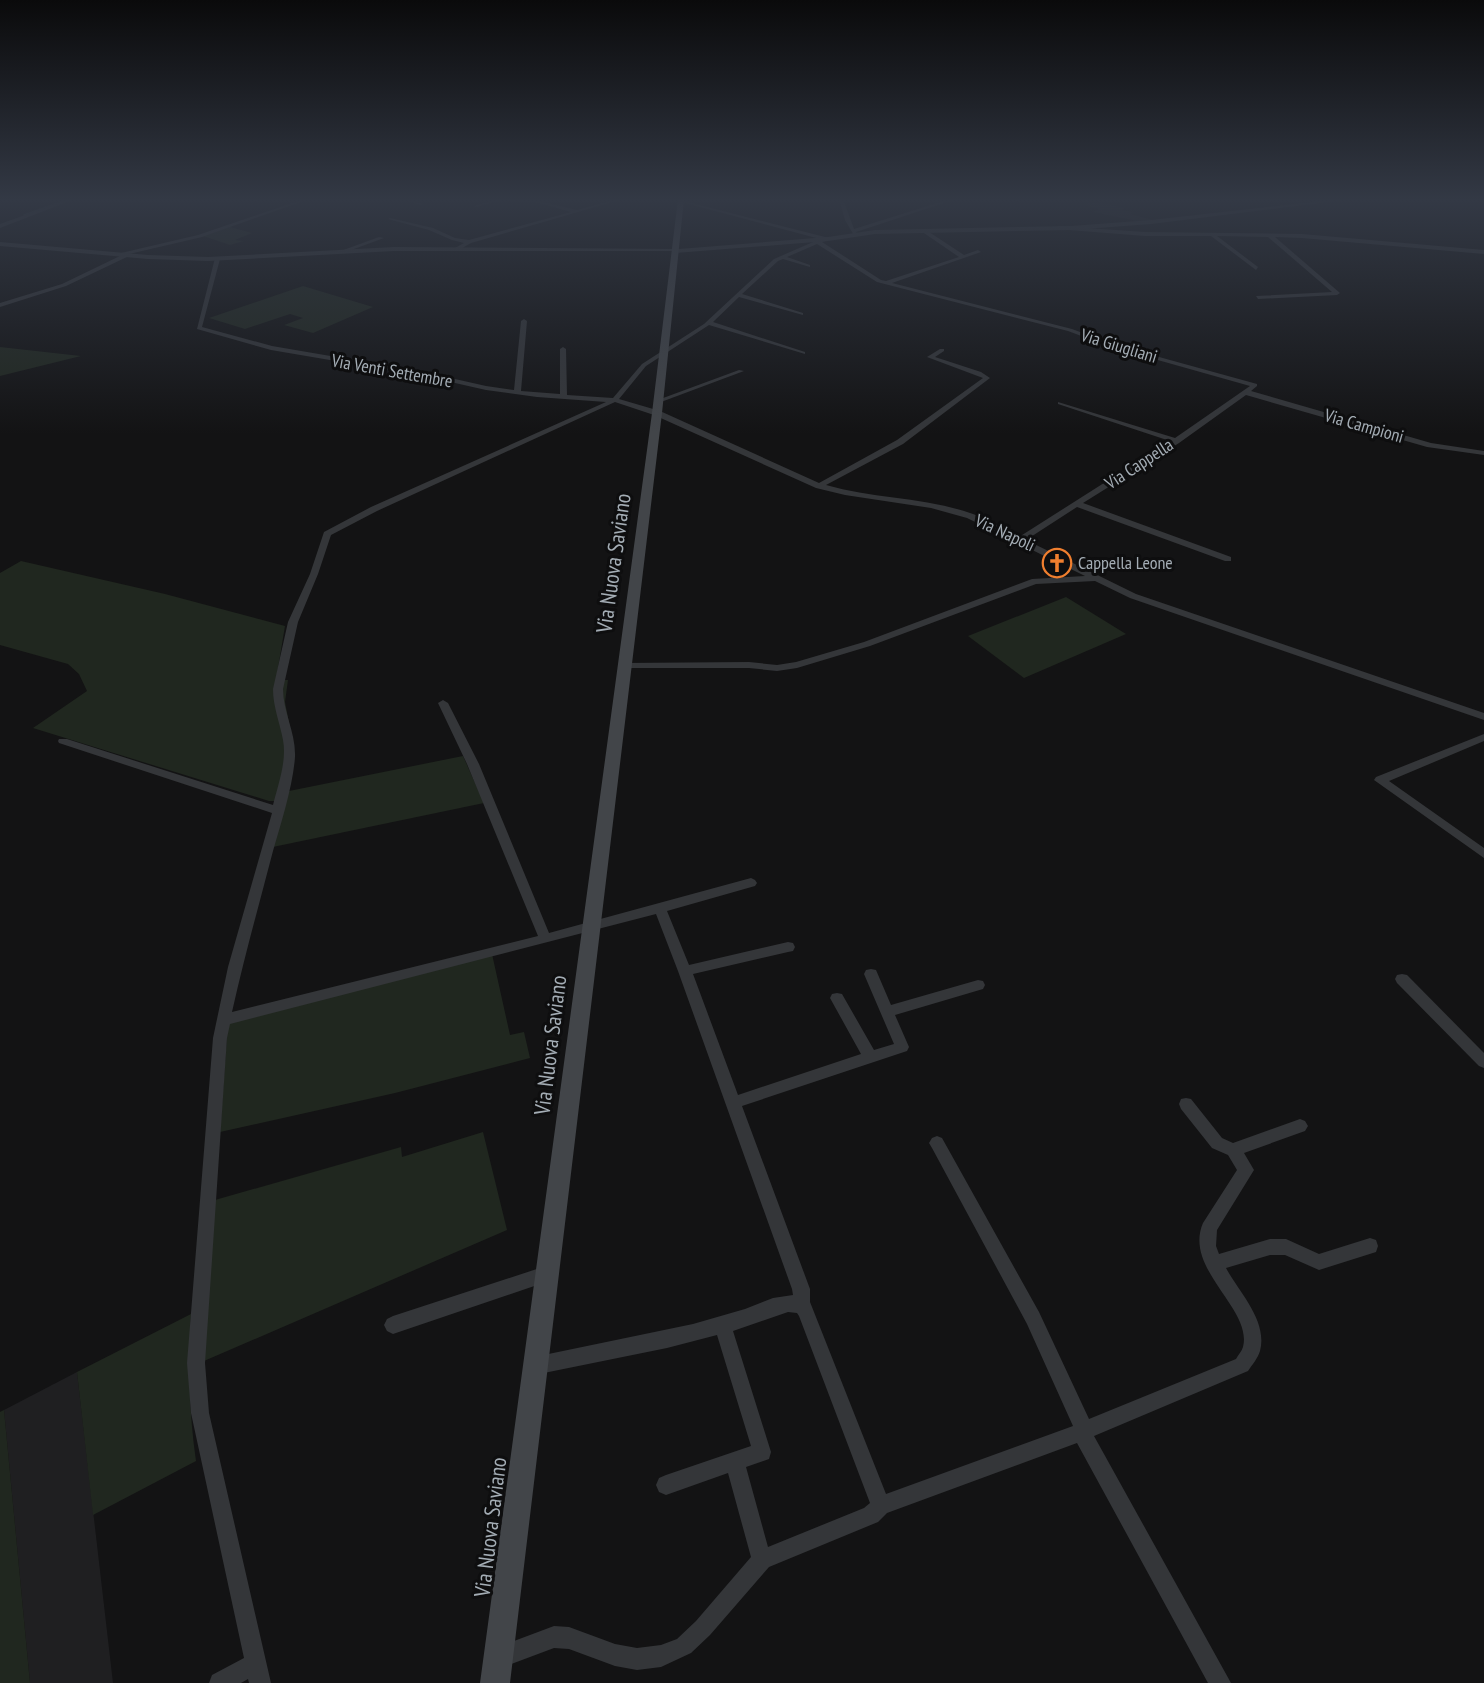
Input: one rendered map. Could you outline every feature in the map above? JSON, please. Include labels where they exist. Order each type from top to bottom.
[{"type":"main road","name":"Via Nuova Saviano","points":[[495,1683],[673,278]]},
{"type":"street","points":[[0,305],[63,285],[78,278]]},
{"type":"street","name":"Via Venti Settembre","points":[[212,278],[199,328],[305,355],[517,392],[615,400],[658,407]]},
{"type":"street","points":[[220,1683],[257,1673],[200,1413],[196,1363],[220,1038],[250,910],[290,759],[289,742],[278,699],[278,689],[293,622],[314,574],[327,534],[374,509],[615,400],[644,365],[709,323],[757,278]]},
{"type":"street","name":"Via Giugliani","points":[[877,278],[885,283],[1070,330],[1110,345],[1255,386]]},
{"type":"street","points":[[885,283],[901,278]]},
{"type":"street","points":[[1258,297],[1337,292],[1320,278]]},
{"type":"street","points":[[738,296],[801,314]]},
{"type":"street","points":[[1270,302],[1289,301],[1282,296]]},
{"type":"street","points":[[517,392],[524,321]]},
{"type":"street","points":[[709,323],[802,353]]},
{"type":"street","points":[[563,349],[564,396]]},
{"type":"street","points":[[819,486],[900,442],[987,378],[979,373],[930,357],[942,350]]},
{"type":"street","points":[[658,407],[741,371]]},
{"type":"street","name":"Via Cappella","points":[[1020,540],[1176,441],[1255,386]]},
{"type":"street","name":"Via Campioni","points":[[1245,392],[1430,445],[1484,453]]},
{"type":"street","points":[[1060,403],[1176,441]]},
{"type":"street","name":"Via Napoli","points":[[658,407],[819,486],[845,493],[889,498],[953,511],[1020,540],[1133,596],[1484,717]]},
{"type":"street","points":[[1077,504],[1228,559]]},
{"type":"street","points":[[623,666],[749,665],[777,668],[797,665],[867,644],[1035,581],[1096,578]]},
{"type":"street","points":[[442,703],[473,764],[545,938]]},
{"type":"street","points":[[1484,737],[1380,780],[1484,854]]},
{"type":"street","points":[[63,741],[278,811]]},
{"type":"street","points":[[224,1020],[589,928],[751,883]]},
{"type":"street","points":[[660,909],[685,971],[801,1289],[802,1305],[881,1506]]},
{"type":"street","points":[[685,971],[788,947]]},
{"type":"street","points":[[733,1103],[902,1047],[871,974]]},
{"type":"street","points":[[1402,979],[1484,1062]]},
{"type":"street","points":[[887,1012],[978,985]]},
{"type":"street","points":[[837,998],[870,1058]]},
{"type":"street","points":[[497,1659],[554,1637],[569,1638],[615,1655],[637,1659],[661,1656],[684,1646],[697,1634],[762,1560],[871,1515],[881,1506],[1083,1432],[1242,1365],[1251,1357],[1254,1347],[1253,1334],[1248,1320],[1213,1264],[1206,1238],[1209,1228],[1246,1170],[1233,1150],[1217,1143],[1185,1104]]},
{"type":"street","points":[[1233,1150],[1300,1126]]},
{"type":"street","points":[[938,1143],[1033,1318],[1083,1432],[1220,1683]]},
{"type":"street","points":[[1213,1264],[1270,1247],[1286,1247],[1319,1262],[1370,1246]]},
{"type":"street","points":[[393,1325],[546,1274]]},
{"type":"street","points":[[534,1365],[651,1342],[787,1304],[802,1305]]},
{"type":"street","points":[[666,1485],[762,1452],[722,1324]]},
{"type":"street","points":[[735,1462],[762,1560]]},
{"type":"shaded area","points":[[303,286],[373,307],[313,333],[284,325],[303,318],[290,314],[245,329],[209,318]]},
{"type":"shaded area","points":[[0,347],[81,356],[0,376]]},
{"type":"shaded area","points":[[21,561],[165,594],[285,626],[276,680],[288,680],[285,702],[293,743],[289,791],[463,756],[484,803],[268,848],[282,801],[269,801],[33,728],[87,691],[79,674],[68,664],[0,645],[0,573]]},
{"type":"shaded area","points":[[1066,597],[1126,634],[1024,678],[968,636]]},
{"type":"shaded area","points":[[492,954],[510,1035],[524,1032],[530,1058],[395,1093],[220,1132],[228,1022]]},
{"type":"shaded area","points":[[483,1132],[507,1230],[204,1361],[215,1200],[401,1147],[402,1157]]},
{"type":"shaded area","points":[[191,1314],[190,1388],[196,1461],[93,1515],[77,1372]]},
{"type":"shaded area","points":[[77,1372],[113,1683],[30,1683],[4,1410]]},
{"type":"shaded area","points":[[4,1410],[30,1683],[0,1683],[0,1412]]},
{"type":"place","name":"Cappella Leone","points":[[1057,563]]}]
